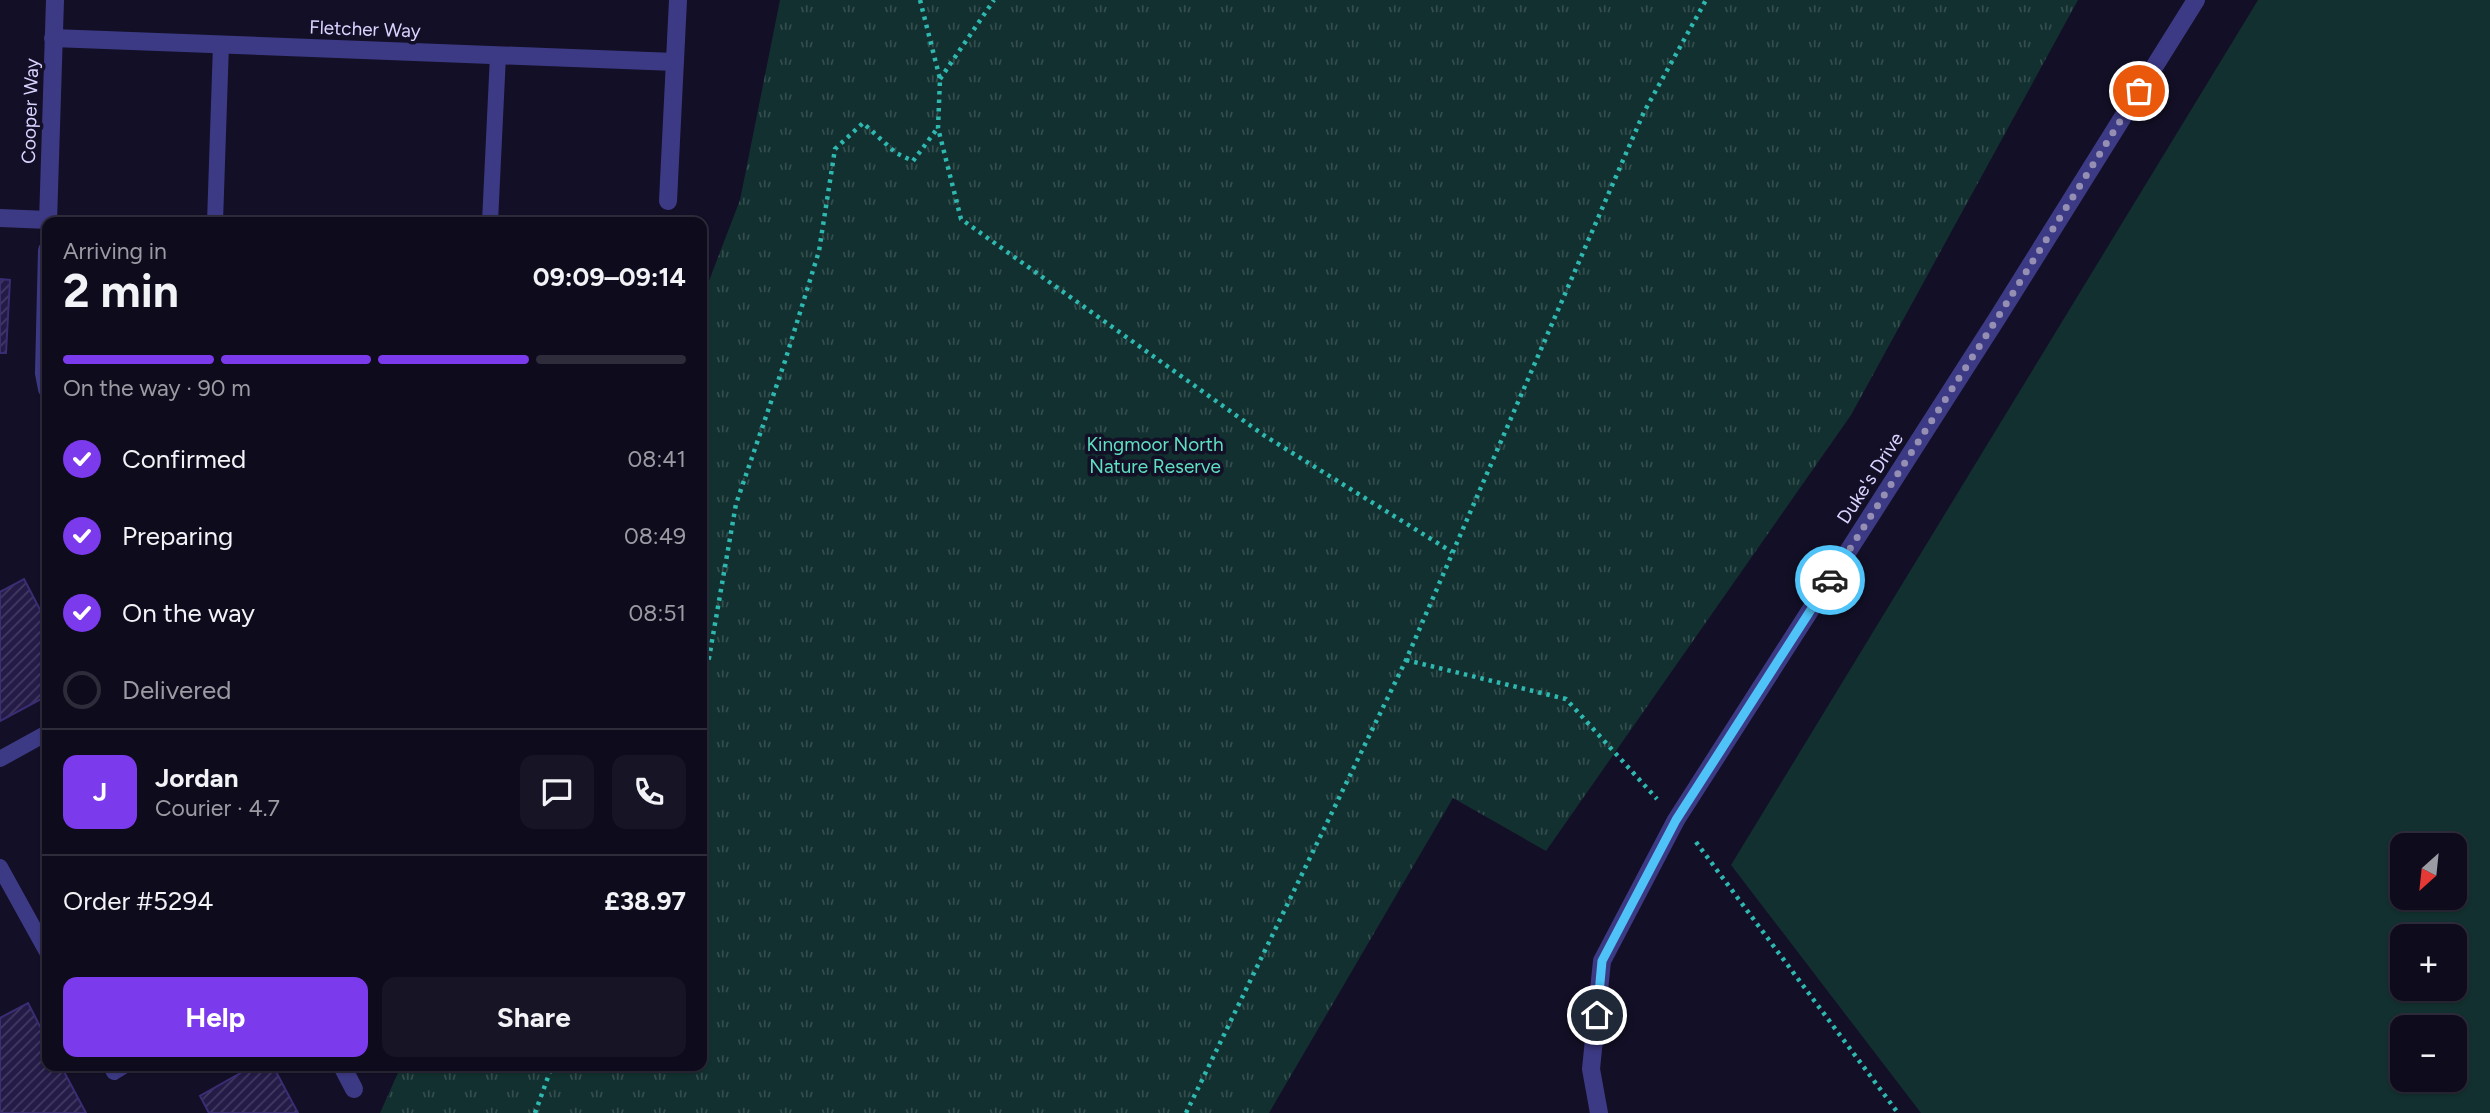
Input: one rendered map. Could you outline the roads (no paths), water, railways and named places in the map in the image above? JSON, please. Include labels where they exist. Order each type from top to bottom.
[{"type":"street","name":"Cooper Way","points":[[48,217],[55,0]]},
{"type":"street","points":[[668,201],[678,0]]},
{"type":"street","name":"Duke's Drive","points":[[1599,1113],[1591,1069],[1602,961],[1676,820],[1990,329],[2196,0]]},
{"type":"street","name":"Fletcher Way","points":[[53,38],[675,62]]},
{"type":"street","points":[[0,218],[42,221]]},
{"type":"street","points":[[345,1071],[354,1089]]},
{"type":"lane","points":[[215,217],[222,44]]},
{"type":"lane","points":[[490,217],[498,55]]},
{"type":"lane","points":[[0,759],[42,736]]},
{"type":"lane","points":[[0,867],[42,943]]},
{"type":"park label","name":"Kingmoor North Nature Reserve","points":[[1155,455]]}]
